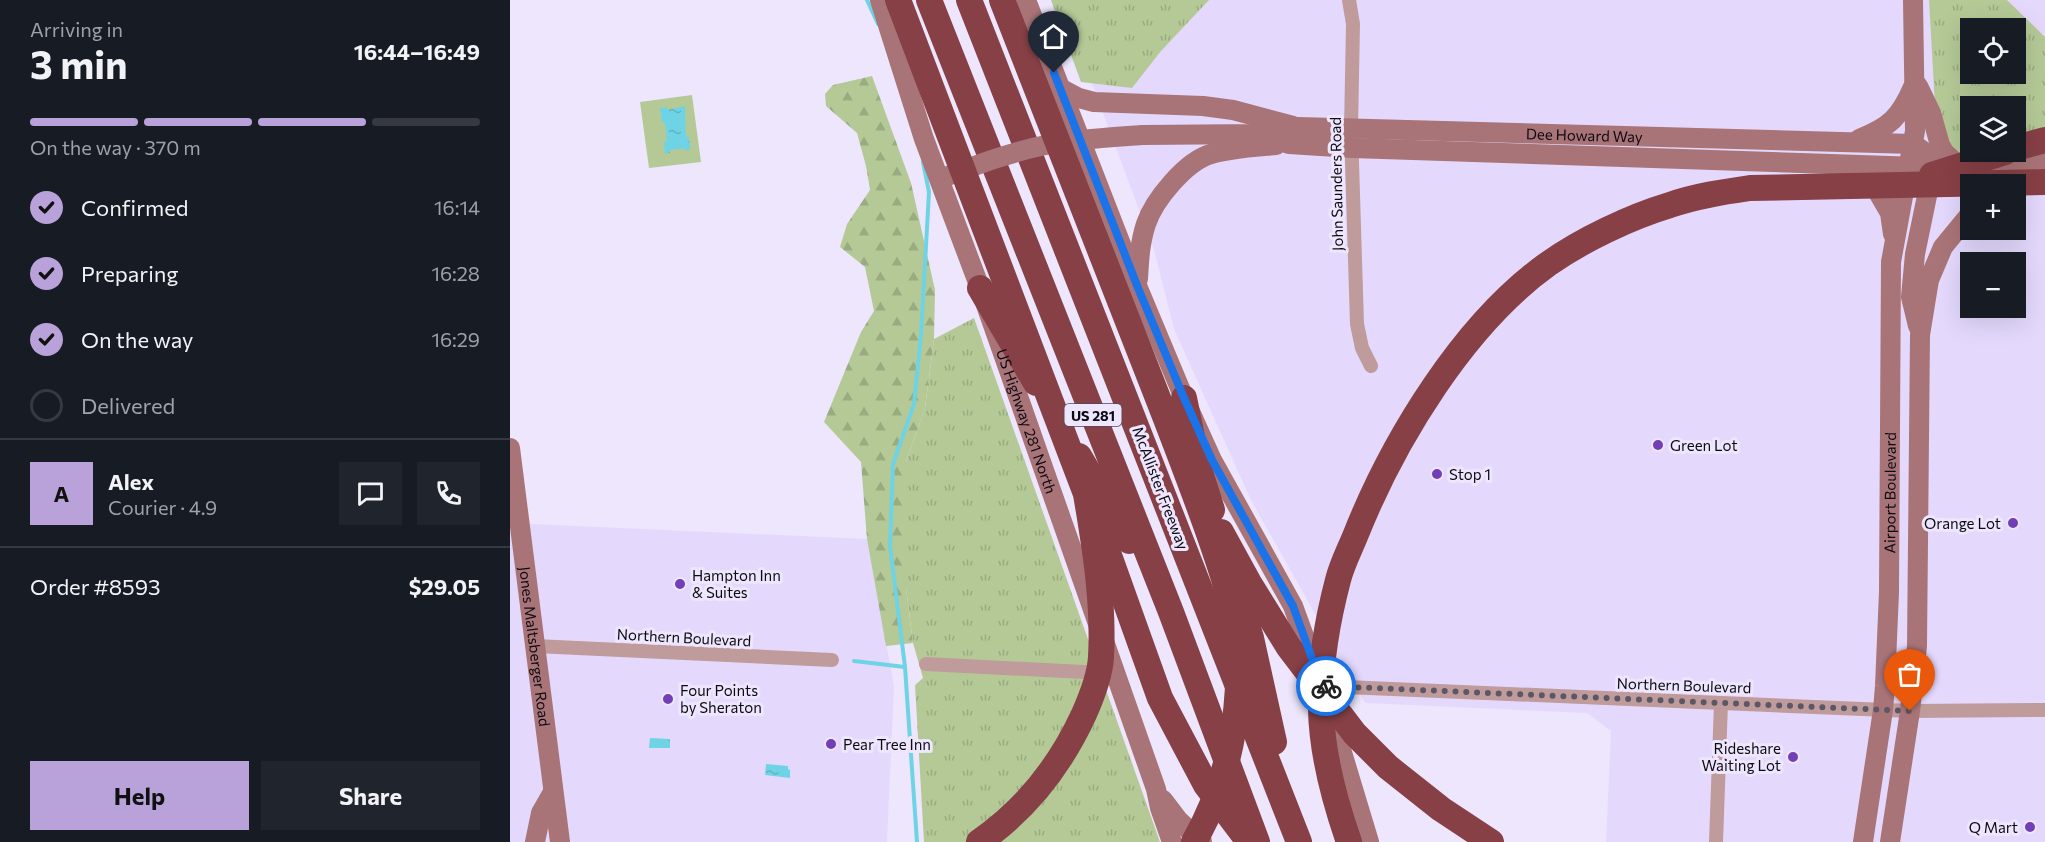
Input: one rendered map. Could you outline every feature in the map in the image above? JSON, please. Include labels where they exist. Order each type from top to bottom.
[{"type":"highway","points":[[898,0],[1086,494],[1160,698],[1206,785],[1253,838]]},
{"type":"highway","name":"US 281","points":[[929,0],[1171,612],[1253,838]]},
{"type":"highway","name":"McAllister Freeway","points":[[969,0],[1295,832]]},
{"type":"highway","points":[[1002,0],[1184,464],[1225,580],[1234,619],[1238,658],[1237,700],[1226,763],[1211,809],[1194,842]]},
{"type":"highway","points":[[2026,145],[2045,140]]},
{"type":"highway","points":[[1349,842],[1326,762],[1321,710],[1324,648],[1338,578],[1365,510],[1431,390],[1474,335],[1513,292],[1549,263],[1611,229],[1670,205],[1711,194],[1750,188],[1901,176],[1957,168],[1975,162]]},
{"type":"highway","points":[[1901,176],[2045,182]]},
{"type":"highway","points":[[980,288],[1171,612]]},
{"type":"highway","points":[[1184,398],[1198,466],[1251,638],[1295,832]]},
{"type":"highway","points":[[1184,464],[1249,583],[1288,646],[1354,734],[1397,774],[1441,809],[1491,842]]},
{"type":"highway","points":[[979,842],[1017,812],[1047,778],[1074,736],[1097,681],[1101,658],[1100,607],[1096,555],[1086,494]]},
{"type":"main road","name":"US Highway 281 North","points":[[880,0],[924,139],[980,288],[1156,789],[1172,842]]},
{"type":"main road","points":[[1026,0],[1138,288],[1184,398],[1212,460],[1293,606],[1322,686],[1369,842]]},
{"type":"main road","name":"Airport Boulevard","points":[[1863,842],[1883,710],[1888,602],[1891,262],[1901,176],[1913,144],[1915,131],[1913,0]]},
{"type":"main road","points":[[1849,143],[1881,130],[1906,104],[1915,81]]},
{"type":"main road","points":[[1915,81],[1931,113],[1940,145],[1958,165]]},
{"type":"main road","points":[[1060,88],[1079,98],[1094,102],[1203,106],[1233,110],[1294,136]]},
{"type":"main road","name":"Dee Howard Way","points":[[940,179],[1001,157],[1049,145],[1087,139],[1143,135],[1258,134],[1591,146],[1815,142],[1913,144]]},
{"type":"main road","points":[[1138,288],[1139,255],[1147,222],[1163,195],[1182,170],[1209,154],[1294,136]]},
{"type":"main road","points":[[1722,160],[1752,151],[1811,150],[1815,142]]},
{"type":"main road","points":[[1913,144],[1926,153],[1933,167],[1915,254],[1911,297],[1920,335]]},
{"type":"main road","name":"Dee Howard Way","points":[[1591,146],[1722,160],[1845,164],[1901,176],[1933,167],[2045,161]]},
{"type":"main road","points":[[2022,174],[2045,161]]},
{"type":"main road","points":[[1845,164],[1868,175],[1879,192],[1890,213],[1895,243]]},
{"type":"main road","name":"Airport Boulevard","points":[[1890,842],[1910,711],[1917,646],[1920,335],[1929,280],[1943,248],[1960,227]]},
{"type":"main road","name":"Jones Maltsberger Road","points":[[510,448],[514,507],[535,646],[560,842]]},
{"type":"main road","points":[[1351,785],[1358,842]]},
{"type":"main road","points":[[1156,789],[1179,821],[1202,842]]},
{"type":"main road","points":[[536,842],[541,813],[553,792]]},
{"type":"street","name":"John Saunders Road","points":[[1349,0],[1353,24],[1352,138],[1357,324],[1362,348],[1371,366]]},
{"type":"street","name":"Northern Boulevard","points":[[535,646],[832,660]]},
{"type":"street","points":[[926,664],[1115,674]]},
{"type":"street","name":"Northern Boulevard","points":[[1322,686],[1910,711],[2045,710]]},
{"type":"street","points":[[1716,842],[1721,703]]},
{"type":"shaded area","points":[[1061,0],[2045,0],[2045,842],[1606,842],[1611,731],[1587,713],[1365,703],[1251,500],[1174,329],[1154,250]]},
{"type":"shaded area","points":[[510,523],[867,539],[894,686],[887,842],[510,842]]},
{"type":"green space","points":[[1051,0],[1209,0],[1161,51],[1132,88],[1081,82]]},
{"type":"green space","points":[[1929,0],[2007,0],[2025,18],[1960,18],[1960,84],[2026,84],[2026,18],[2045,37],[2045,149],[2026,150],[2026,96],[1960,96],[1960,153],[1939,135],[1935,106]]},
{"type":"green space","points":[[872,76],[911,183],[935,290],[934,339],[925,408],[906,462],[906,588],[913,643],[886,646],[867,539],[861,462],[824,422],[861,332],[874,311],[865,267],[840,247],[847,224],[870,190],[866,166],[857,133],[826,106],[825,94],[833,85]]},
{"type":"green space","points":[[692,95],[701,162],[649,168],[640,102]]},
{"type":"green space","points":[[974,318],[1160,842],[924,842],[915,685],[923,678],[913,643],[906,588],[906,462],[925,408],[934,339]]},
{"type":"water","points":[[685,106],[686,137],[689,137],[690,150],[685,151],[685,148],[670,150],[670,153],[665,154],[664,142],[667,141],[660,108],[667,107],[667,110]]},
{"type":"water","points":[[650,738],[670,739],[670,748],[649,748]]},
{"type":"water","points":[[766,764],[788,766],[790,778],[765,775]]},
{"type":"waterway","points":[[867,0],[878,24]]},
{"type":"waterway","points":[[917,842],[905,667],[890,546],[893,464],[914,404],[921,335],[929,192],[923,162]]},
{"type":"waterway","points":[[854,661],[905,667]]},
{"type":"way so far","points":[[1326,686],[1910,711]]},
{"type":"place","name":"Green Lot","points":[[1658,445]]},
{"type":"place","name":"Stop 1","points":[[1437,474]]},
{"type":"place","name":"Orange Lot","points":[[2013,523]]},
{"type":"place","name":"Hampton Inn & Suites","points":[[680,584]]},
{"type":"place","name":"Four Points by Sheraton","points":[[668,699]]},
{"type":"place","name":"Pear Tree Inn","points":[[831,744]]},
{"type":"place","name":"Rideshare Waiting Lot","points":[[1793,757]]},
{"type":"place","name":"Q Mart","points":[[2030,827]]},
{"type":"route","points":[[1054,73],[1138,288],[1184,398],[1212,460],[1293,606],[1322,686],[1326,686]]}]
